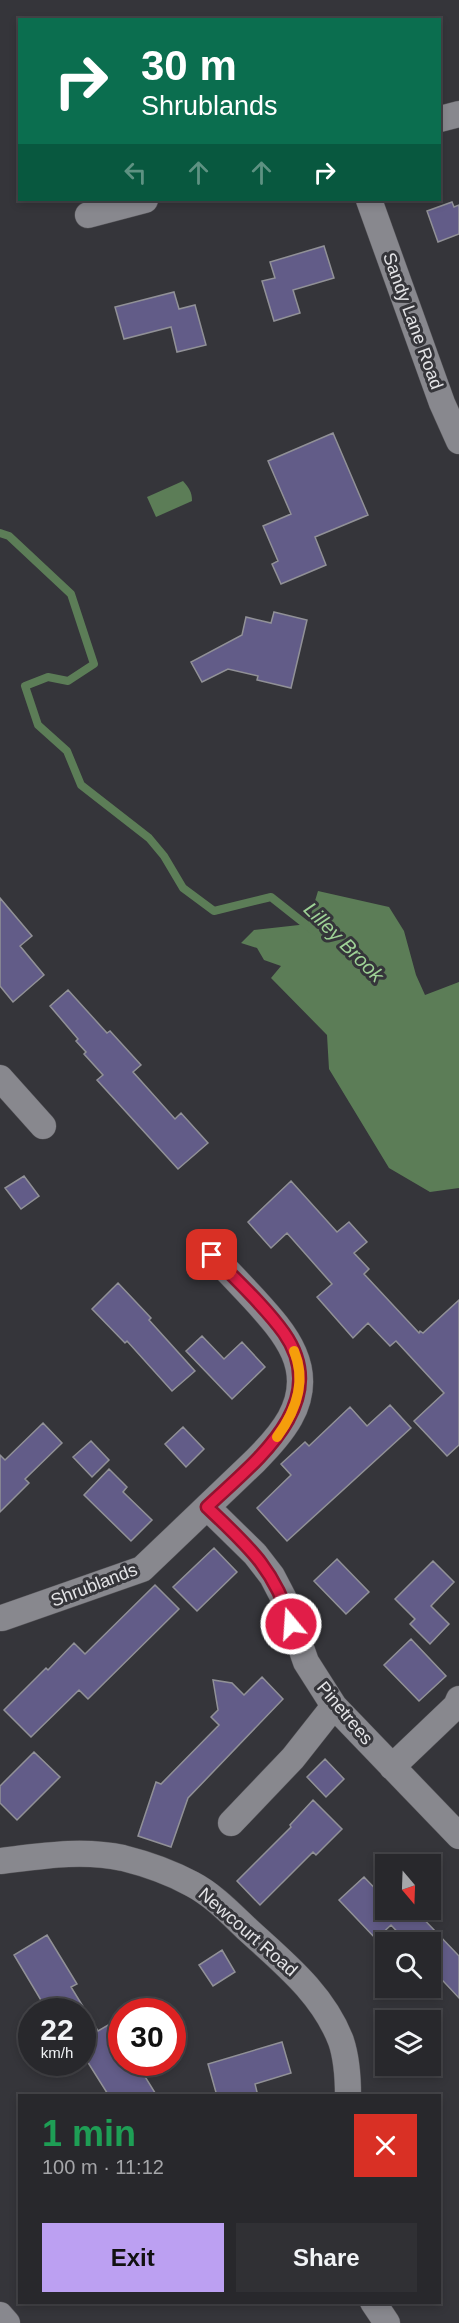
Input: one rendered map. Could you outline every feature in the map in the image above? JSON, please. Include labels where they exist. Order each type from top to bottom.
[{"type":"street","points":[[441,119],[459,114]]},
{"type":"street","points":[[88,215],[141,201]]},
{"type":"street","name":"Sandy Lane Road","points":[[369,201],[442,403],[459,441]]},
{"type":"street","points":[[0,1078],[43,1126]]},
{"type":"street","name":"Shrublands","points":[[2,1618],[142,1569],[271,1445],[291,1417],[300,1385],[296,1357],[283,1331],[212,1255]]},
{"type":"street","name":"Pinetrees","points":[[207,1507],[255,1554],[272,1576],[284,1599],[306,1662],[334,1706],[459,1836]]},
{"type":"street","points":[[392,1767],[456,1706],[459,1699]]},
{"type":"street","points":[[231,1823],[293,1758],[334,1706]]},
{"type":"street","name":"Newcourt Road","points":[[0,1861],[67,1853],[122,1858],[170,1873],[212,1896],[302,1978],[319,2001],[340,2041],[347,2062],[348,2094]]},
{"type":"street","points":[[374,2304],[387,2323]]},
{"type":"street","points":[[0,2315],[7,2323]]},
{"type":"water","points":[[183,481],[190,490],[192,501],[156,517],[147,497]]},
{"type":"water","points":[[318,891],[389,907],[404,931],[416,975],[425,995],[459,982],[459,1188],[430,1192],[389,1168],[329,1069],[327,1035],[271,978],[281,966],[264,960],[257,948],[241,943],[254,930],[308,924]]},
{"type":"building","points":[[452,202],[454,207],[459,205],[459,234],[438,242],[427,211]]},
{"type":"building","points":[[324,246],[334,278],[293,290],[300,313],[274,321],[262,281],[275,278],[270,262]]},
{"type":"building","points":[[174,292],[179,309],[195,305],[206,345],[177,352],[171,327],[124,339],[115,307]]},
{"type":"building","points":[[333,433],[368,515],[315,537],[326,565],[281,584],[272,564],[278,561],[263,526],[291,514],[268,461]]},
{"type":"building","points":[[274,612],[307,620],[291,688],[257,680],[258,676],[228,669],[202,682],[191,662],[242,635],[246,617],[271,623]]},
{"type":"building","points":[[0,898],[32,936],[20,946],[44,975],[13,1002],[0,986]]},
{"type":"building","points":[[68,990],[107,1033],[110,1031],[141,1065],[133,1072],[175,1119],[181,1113],[208,1143],[178,1169],[97,1080],[103,1075],[84,1054],[86,1052],[76,1041],[78,1039],[50,1006]]},
{"type":"building","points":[[24,1176],[39,1196],[21,1209],[5,1188]]},
{"type":"building","points":[[291,1181],[337,1232],[349,1222],[367,1242],[354,1253],[369,1269],[364,1274],[419,1333],[420,1331],[423,1333],[459,1300],[459,1445],[447,1456],[414,1421],[444,1393],[396,1341],[390,1346],[368,1323],[353,1338],[317,1297],[332,1284],[287,1233],[271,1248],[248,1222]]},
{"type":"building","points":[[118,1283],[195,1371],[172,1391],[127,1341],[125,1343],[92,1309]]},
{"type":"building","points":[[202,1336],[224,1359],[242,1342],[265,1367],[232,1399],[186,1351]]},
{"type":"building","points":[[390,1405],[411,1428],[287,1541],[257,1508],[291,1475],[281,1464],[305,1442],[309,1446],[350,1407],[367,1426]]},
{"type":"building","points":[[43,1423],[62,1443],[25,1479],[29,1483],[0,1512],[0,1455],[5,1460]]},
{"type":"building","points":[[183,1427],[204,1449],[186,1467],[165,1444]]},
{"type":"building","points":[[91,1441],[109,1460],[92,1477],[73,1457]]},
{"type":"building","points":[[109,1469],[127,1487],[123,1492],[152,1520],[131,1541],[84,1495]]},
{"type":"building","points":[[214,1548],[237,1572],[197,1611],[173,1587]]},
{"type":"building","points":[[337,1559],[369,1592],[346,1614],[314,1581]]},
{"type":"building","points":[[433,1561],[454,1582],[431,1606],[449,1624],[430,1644],[410,1624],[415,1619],[395,1599]]},
{"type":"building","points":[[155,1585],[179,1609],[88,1699],[79,1690],[31,1737],[4,1710],[74,1643],[85,1654]]},
{"type":"building","points":[[411,1639],[446,1676],[419,1701],[384,1665]]},
{"type":"building","points":[[262,1677],[283,1699],[188,1798],[171,1847],[138,1836],[156,1782],[161,1784],[219,1725],[211,1717],[218,1710],[213,1680],[232,1683],[244,1695]]},
{"type":"building","points":[[34,1752],[60,1777],[17,1820],[0,1803],[0,1786]]},
{"type":"building","points":[[325,1759],[344,1779],[326,1797],[307,1777]]},
{"type":"building","points":[[313,1800],[342,1829],[316,1855],[313,1852],[260,1905],[237,1881],[291,1827],[290,1825]]},
{"type":"building","points":[[364,1877],[375,1888],[375,1920],[425,1920],[436,1932],[398,1932],[391,1925],[384,1932],[375,1932],[375,1938],[339,1900]]},
{"type":"building","points":[[47,1935],[77,1984],[71,1987],[78,1998],[40,1998],[14,1955]]},
{"type":"building","points":[[441,1937],[459,1956],[459,1998],[441,1979]]},
{"type":"building","points":[[222,1950],[235,1972],[213,1986],[199,1965]]},
{"type":"building","points":[[108,2025],[108,2076],[145,2076],[156,2094],[108,2094],[96,2075],[96,2028],[98,2031]]},
{"type":"building","points":[[282,2042],[291,2073],[255,2084],[258,2094],[216,2094],[208,2064]]},
{"type":"waterway","name":"Lilley Brook","points":[[0,533],[9,536],[71,594],[94,664],[68,681],[48,677],[25,686],[38,725],[67,751],[81,785],[149,838],[164,856],[183,888],[214,911],[271,897],[314,931]]},
{"type":"slow traffic","points":[[277,1437],[291,1417],[297,1402],[300,1385],[294,1351]]},
{"type":"route","points":[[212,1255],[283,1331],[291,1344],[299,1371],[300,1385],[291,1417],[271,1445],[207,1507],[255,1554],[272,1576],[284,1599],[291,1624]]}]
